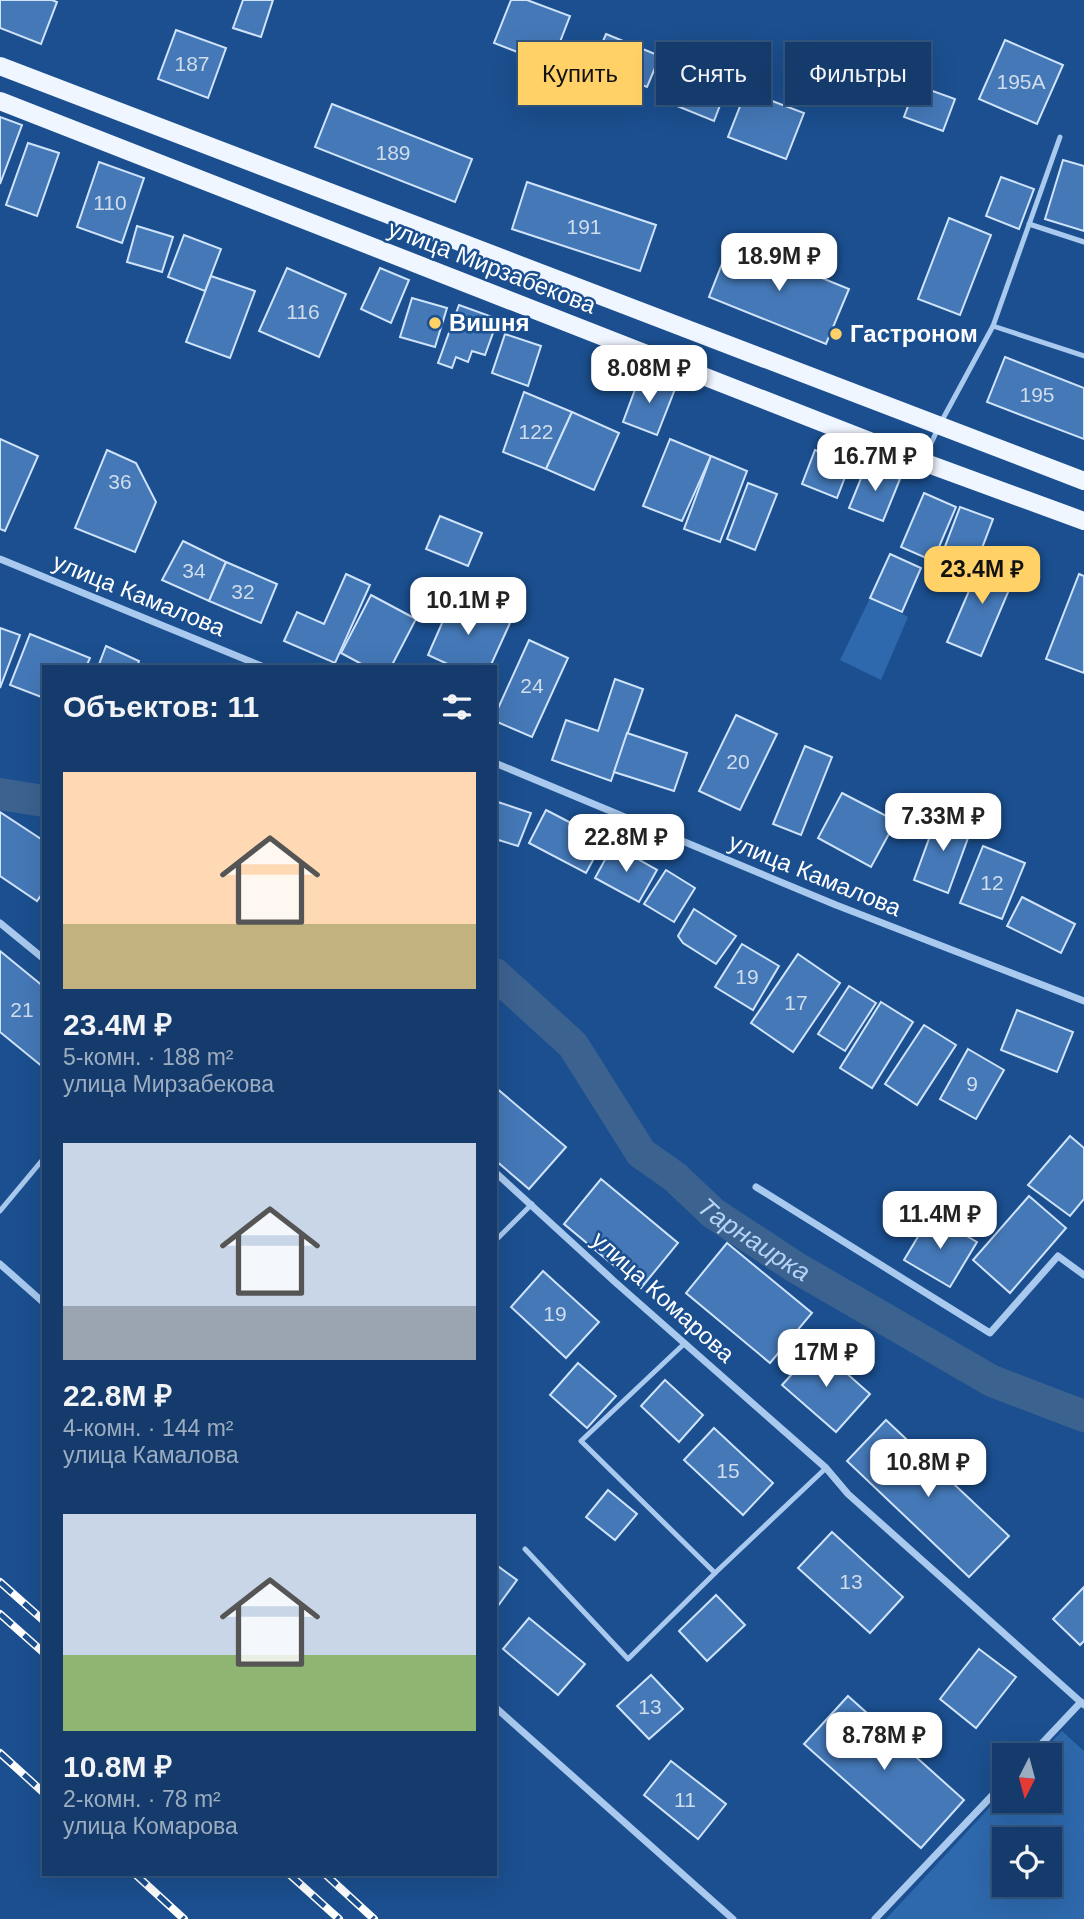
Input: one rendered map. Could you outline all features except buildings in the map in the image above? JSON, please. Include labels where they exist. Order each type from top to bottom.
[{"type":"main road","name":"улица Мирзабекова","points":[[0,66],[1084,481]]},
{"type":"main road","name":"улица Мирзабекова","points":[[0,101],[923,462],[1084,521]]},
{"type":"street","name":"улица Камалова","points":[[0,559],[259,665]]},
{"type":"street","name":"улица Камалова","points":[[497,764],[836,905],[1084,1001]]},
{"type":"street","points":[[0,923],[42,957]]},
{"type":"street","name":"улица Комарова","points":[[497,1174],[826,1468],[848,1494],[1083,1704]]},
{"type":"street","points":[[756,1187],[990,1333],[1058,1256],[1084,1275]]},
{"type":"street","points":[[0,1264],[42,1301]]},
{"type":"street","points":[[1043,1743],[1083,1704]]},
{"type":"street","points":[[497,1709],[733,1919]]},
{"type":"street","points":[[874,1919],[992,1796]]},
{"type":"lane","points":[[923,462],[939,426],[993,326],[1060,137]]},
{"type":"lane","points":[[1029,224],[1084,242]]},
{"type":"lane","points":[[993,326],[1084,356]]},
{"type":"lane","points":[[0,1211],[42,1160]]},
{"type":"lane","points":[[497,1239],[532,1203]]},
{"type":"lane","points":[[685,1343],[581,1441],[715,1573]]},
{"type":"lane","points":[[525,1549],[628,1659],[826,1468]]},
{"type":"shaded area","points":[[870,598],[908,617],[881,680],[840,660]]},
{"type":"shaded area","points":[[1062,1731],[1084,1751],[1084,1919],[886,1919],[992,1805],[992,1813],[1062,1813],[1062,1743],[1050,1743]]},
{"type":"waterway","name":"Тарнаирка","points":[[0,794],[42,801]]},
{"type":"waterway","name":"Тарнаирка","points":[[497,976],[573,1045],[641,1153],[675,1177],[713,1213],[795,1267],[992,1381],[1084,1416]]},
{"type":"railway","points":[[0,1582],[42,1619]]},
{"type":"railway","points":[[0,1614],[42,1651]]},
{"type":"railway","points":[[0,1753],[42,1791]]},
{"type":"railway","points":[[137,1876],[184,1919]]},
{"type":"railway","points":[[291,1876],[339,1919]]},
{"type":"railway","points":[[327,1876],[374,1919]]},
{"type":"place","name":"Вишня","points":[[435,323]]},
{"type":"place","name":"Гастроном","points":[[836,334]]}]
